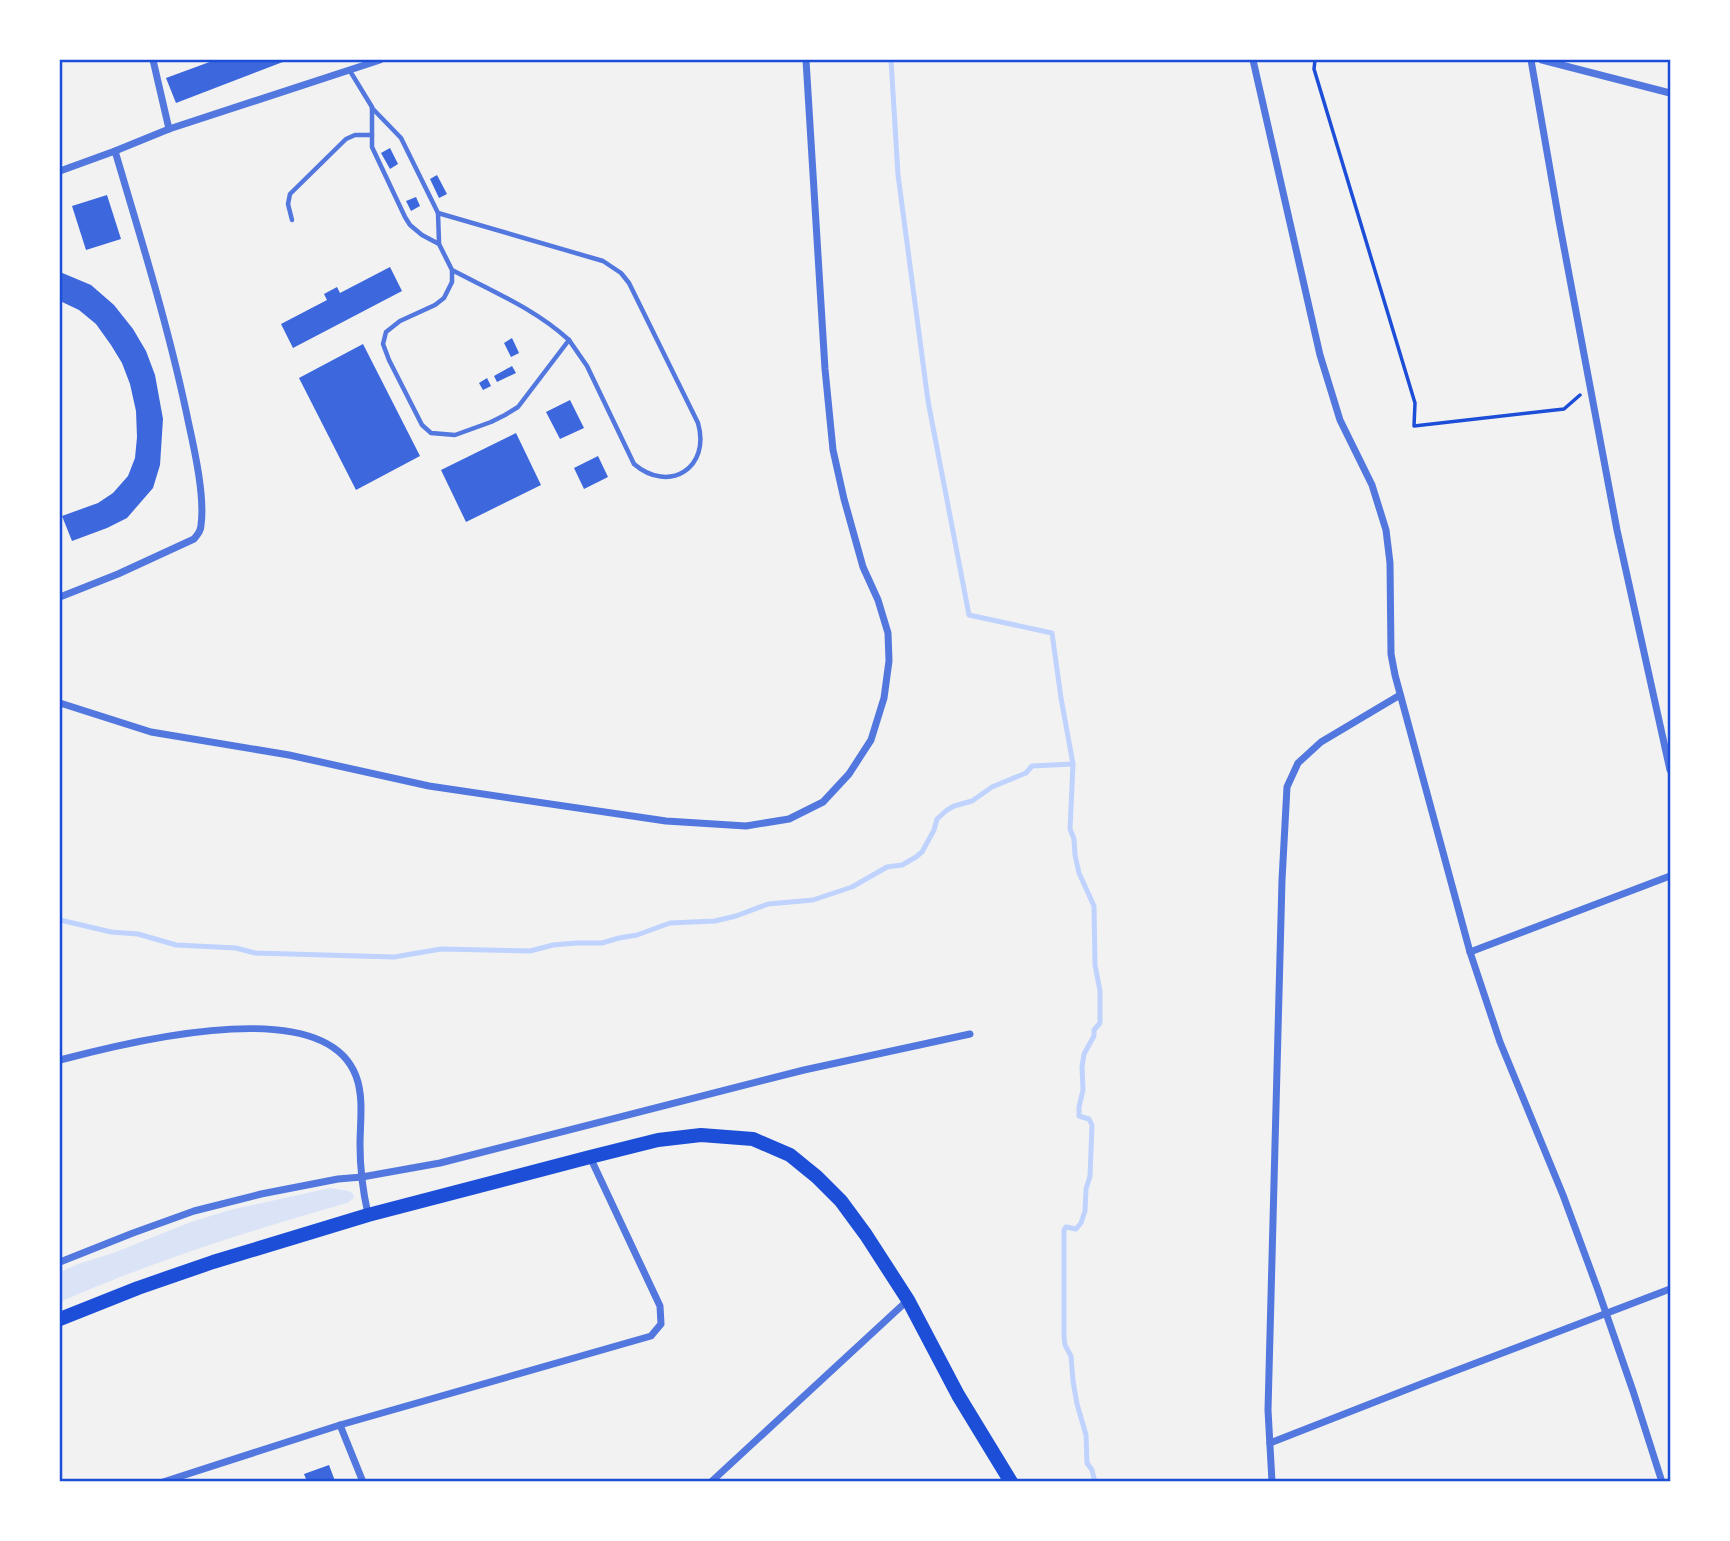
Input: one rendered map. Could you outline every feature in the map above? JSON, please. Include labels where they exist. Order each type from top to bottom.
[{"type":"main road","points":[[60,1319],[213,1262],[368,1215],[590,1157],[658,1140],[701,1135],[754,1139],[790,1155],[841,1200],[908,1300],[958,1395],[1011,1482]]},
{"type":"street","points":[[153,60],[169,129]]},
{"type":"street","points":[[60,171],[169,129],[380,60]]},
{"type":"street","points":[[60,704],[151,732],[289,755],[429,786],[666,821],[746,826],[789,818],[823,802],[849,774],[871,740],[884,698],[889,661],[888,633],[878,600],[863,567],[834,450],[825,369],[806,60]]},
{"type":"street","points":[[1253,60],[1320,355],[1340,420],[1372,485],[1386,530],[1390,563],[1391,654],[1470,952],[1500,1042],[1563,1195],[1606,1313],[1662,1482]]},
{"type":"street","points":[[1531,60],[1617,530],[1671,770]]},
{"type":"street","points":[[1542,60],[1671,93]]},
{"type":"street","points":[[60,597],[194,539],[201,529],[198,476],[185,402],[162,310],[115,151]]},
{"type":"street","points":[[1272,1482],[1268,1410],[1282,880],[1287,787],[1298,762],[1321,742],[1400,695]]},
{"type":"street","points":[[1470,952],[1671,877]]},
{"type":"street","points":[[60,1060],[172,1034],[232,1028],[299,1034],[333,1046],[347,1060],[356,1075],[360,1092],[360,1148],[368,1215]]},
{"type":"street","points":[[60,1262],[194,1212],[261,1194],[440,1163],[804,1070],[970,1034]]},
{"type":"street","points":[[163,1482],[340,1426],[651,1336],[661,1324],[660,1306],[590,1157]]},
{"type":"street","points":[[1270,1443],[1671,1289]]},
{"type":"street","points":[[710,1482],[908,1300]]},
{"type":"street","points":[[340,1426],[363,1482]]},
{"type":"lane","points":[[349,70],[372,107],[401,138],[438,213],[439,244],[452,270],[452,282],[444,298],[435,306],[400,321],[386,332],[383,344],[422,425],[431,433],[454,435],[491,422],[512,411],[518,407],[569,340]]},
{"type":"lane","points":[[372,107],[372,147],[377,160],[410,225],[439,244]]},
{"type":"lane","points":[[292,220],[288,204],[290,194],[346,139],[355,135],[372,135]]},
{"type":"lane","points":[[438,213],[603,261],[621,273],[629,283],[698,423],[701,447],[690,467],[669,477],[643,472],[634,464],[587,366],[569,340],[539,317],[452,270]]},
{"type":"path","points":[[1315,60],[1314,69],[1415,403],[1414,426],[1564,409],[1590,386]]},
{"type":"shaded area","points":[[330,1188],[349,1191],[354,1198],[347,1203],[166,1260],[60,1302],[60,1272],[78,1264],[230,1210]]},
{"type":"building","points":[[215,60],[288,60],[176,103],[166,78]]},
{"type":"building","points":[[390,148],[398,164],[390,169],[381,153]]},
{"type":"building","points":[[437,175],[447,194],[439,198],[430,179]]},
{"type":"building","points":[[107,195],[121,239],[86,250],[72,206]]},
{"type":"building","points":[[416,197],[420,206],[411,211],[406,201]]},
{"type":"building","points":[[390,267],[402,291],[293,348],[281,324],[327,300],[324,294],[337,287],[340,293]]},
{"type":"building","points":[[60,272],[91,285],[114,305],[133,329],[146,351],[155,375],[163,419],[160,465],[153,488],[127,518],[72,541],[62,516],[98,503],[113,493],[128,476],[135,458],[136,411],[130,384],[111,345],[96,324],[79,310],[60,301]]},
{"type":"building","points":[[512,338],[519,353],[511,357],[504,343]]},
{"type":"building","points":[[363,344],[420,456],[356,490],[299,378]]},
{"type":"building","points":[[512,366],[516,373],[497,382],[494,376]]},
{"type":"building","points":[[487,378],[491,386],[483,390],[479,383]]},
{"type":"building","points":[[570,400],[584,428],[560,439],[546,412]]},
{"type":"building","points":[[516,433],[541,485],[466,522],[441,470]]},
{"type":"building","points":[[598,456],[608,477],[584,489],[574,468]]},
{"type":"building","points":[[329,1465],[335,1481],[300,1481],[306,1479],[304,1474]]},
{"type":"waterway","points":[[891,60],[898,175],[928,401],[969,615],[1052,633],[1073,764],[1070,829],[1079,873],[1094,906],[1100,1023],[1094,1030],[1094,1036],[1084,1054],[1083,1090],[1079,1107],[1079,1116],[1089,1119],[1092,1125],[1090,1176],[1081,1223],[1076,1229],[1066,1227],[1064,1230],[1064,1337],[1071,1356],[1077,1404],[1086,1435],[1087,1463],[1095,1482]]},
{"type":"waterway","points":[[60,920],[111,932],[138,934],[176,945],[236,948],[255,953],[394,957],[441,949],[530,951],[553,945],[602,943],[637,935],[670,923],[715,921],[768,904],[813,900],[852,887],[887,867],[902,865],[916,857],[922,852],[937,819],[954,806],[972,801],[992,787],[1026,773],[1032,766],[1073,764]]}]
